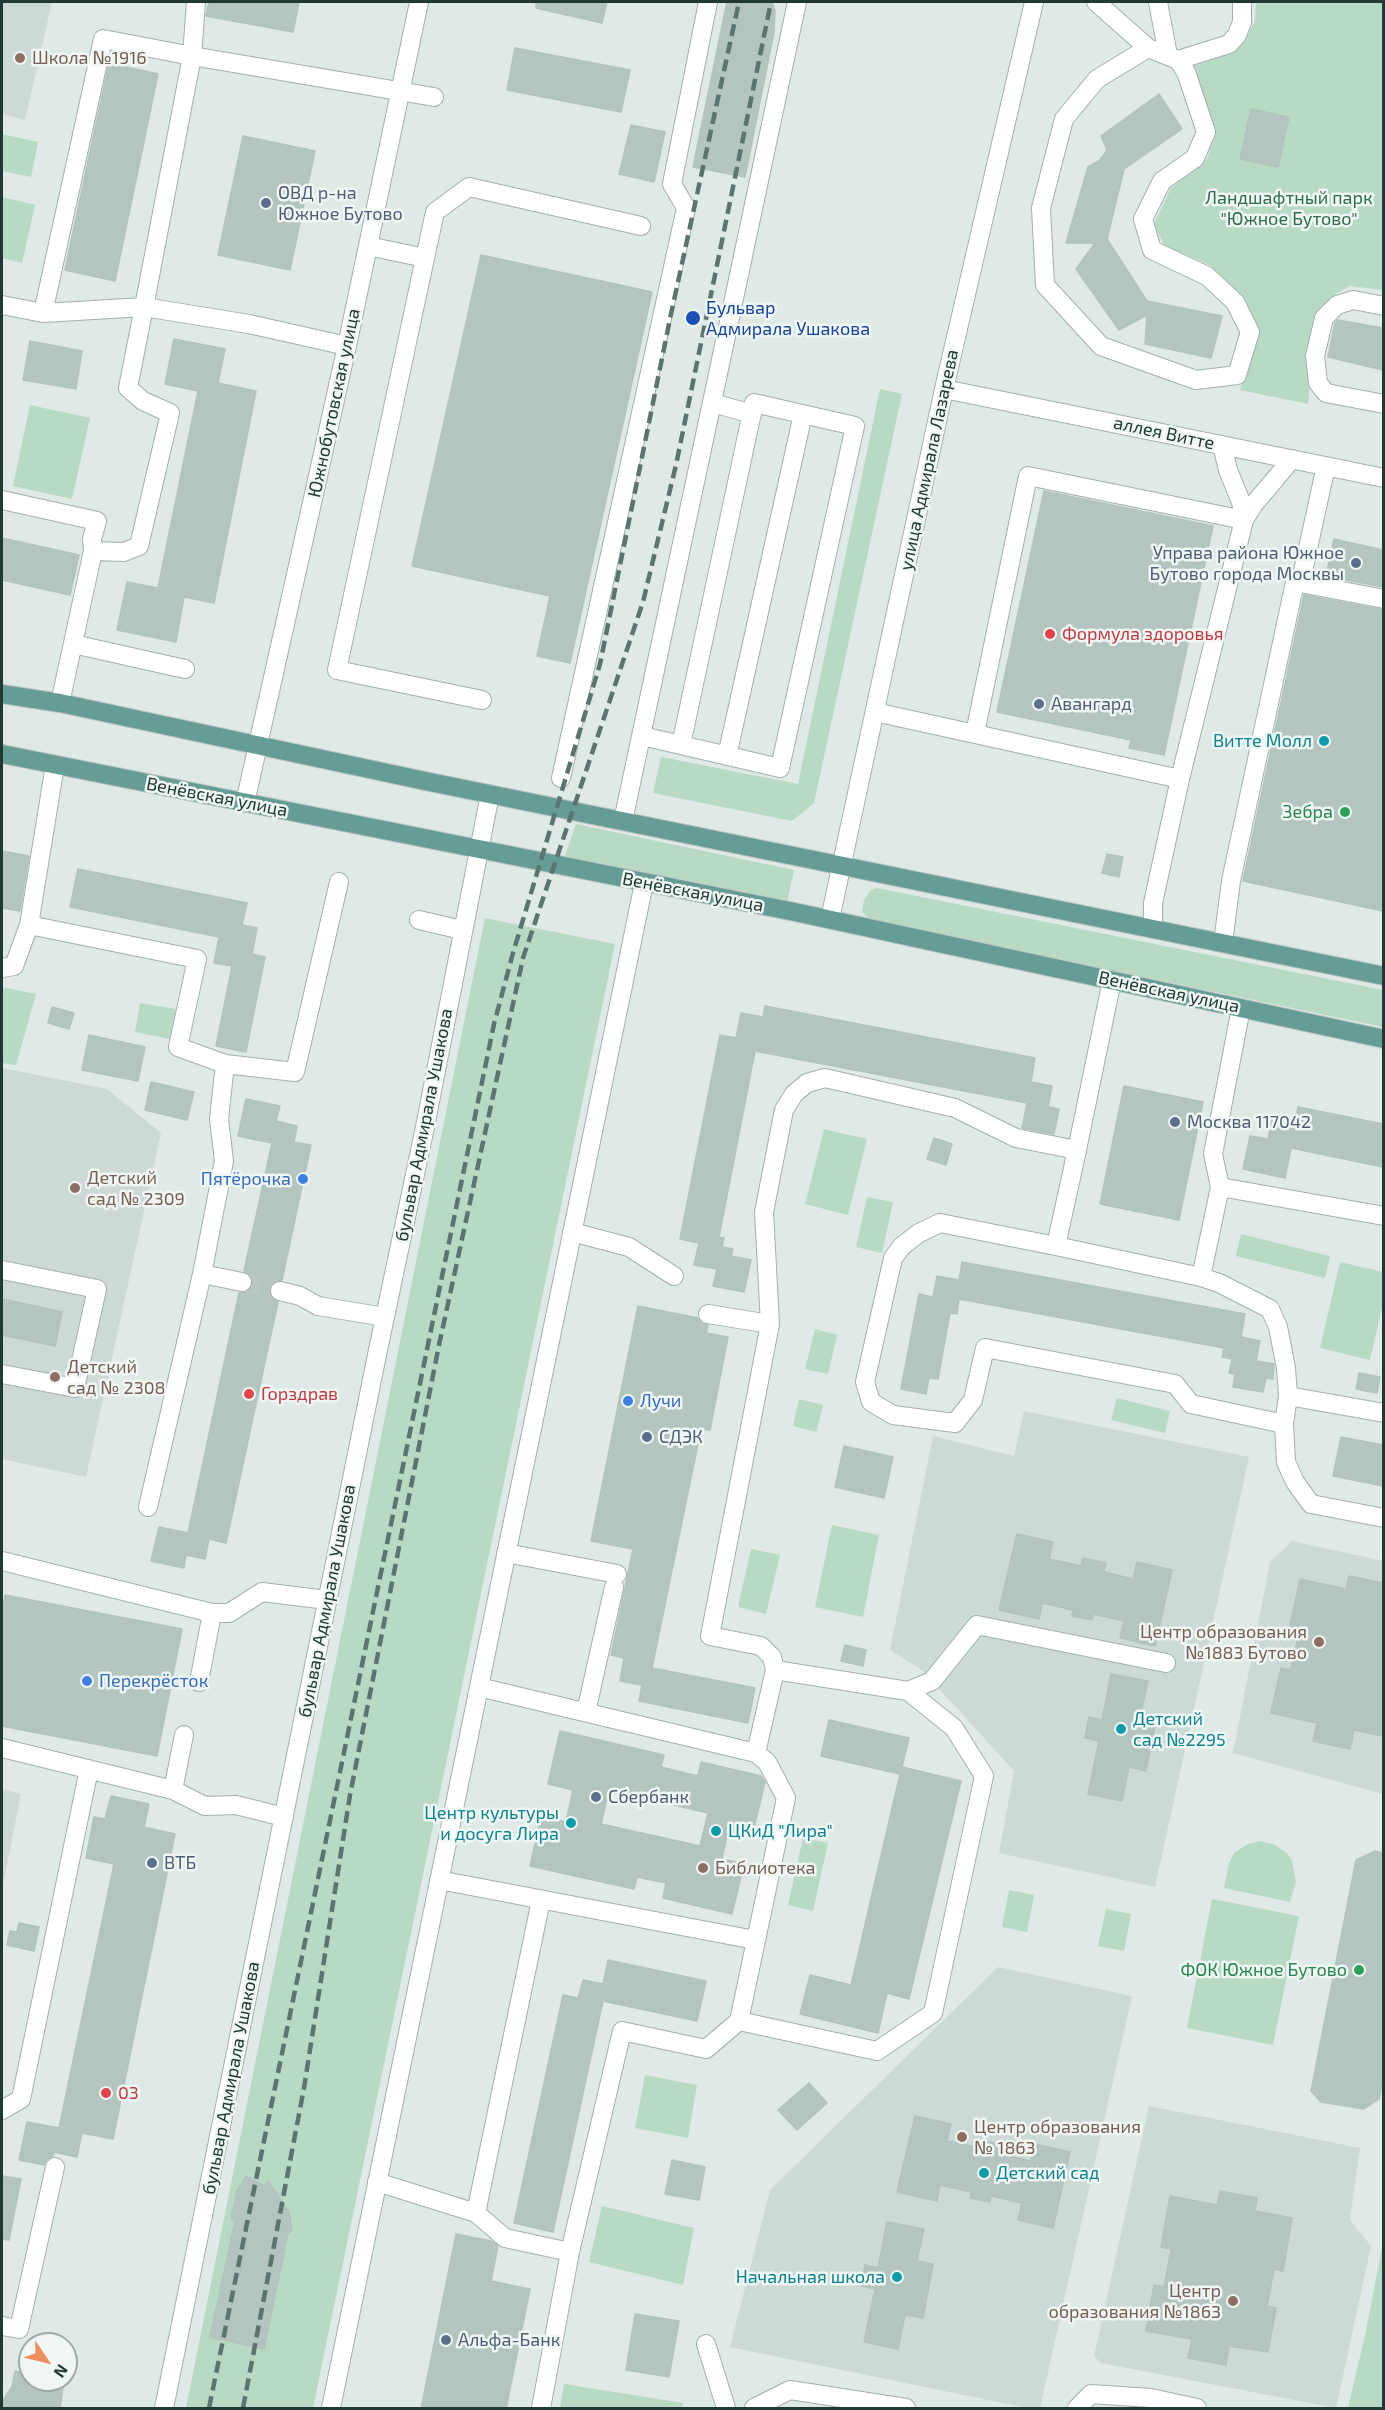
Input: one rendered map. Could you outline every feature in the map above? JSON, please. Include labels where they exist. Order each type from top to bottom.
[{"type":"main road","points":[[2,694],[60,703],[490,794],[1383,976]]},
{"type":"main road","name":"Венёвская улица","points":[[2,754],[830,919],[1383,1039]]},
{"type":"street","points":[[93,551],[124,552],[139,546],[170,413],[143,401],[128,388],[192,56],[196,2]]},
{"type":"street","name":"Южнобутовская улица","points":[[245,803],[347,346],[419,2]]},
{"type":"street","points":[[561,778],[686,208],[672,184],[708,2]]},
{"type":"street","points":[[623,821],[797,2]]},
{"type":"street","name":"улица Адмирала Лазарева","points":[[830,919],[944,389],[1034,2]]},
{"type":"street","points":[[1096,2],[1149,48],[1173,57],[1229,44],[1237,35],[1242,22],[1242,2]]},
{"type":"street","points":[[1149,48],[1097,79],[1064,119],[1041,208],[1046,285],[1101,346],[1196,380],[1237,375],[1250,332],[1235,302],[1207,276],[1152,250],[1143,219],[1162,181],[1195,158],[1206,132],[1186,72],[1173,57],[1158,2]]},
{"type":"street","points":[[44,313],[103,39],[434,97]]},
{"type":"street","points":[[482,700],[337,670],[435,212],[469,187],[641,226]]},
{"type":"street","points":[[368,246],[425,258]]},
{"type":"street","points":[[1383,306],[1353,300],[1337,305],[1324,318],[1315,356],[1318,383],[1326,393],[1383,404]]},
{"type":"street","points":[[2,305],[44,313],[144,307],[249,324],[347,346]]},
{"type":"street","name":"аллея Витте","points":[[944,389],[1383,478]]},
{"type":"street","points":[[713,403],[752,414]]},
{"type":"street","points":[[642,736],[780,768],[855,426],[754,403],[681,745]]},
{"type":"street","points":[[727,756],[803,414]]},
{"type":"street","points":[[1222,446],[1228,470],[1241,502],[1244,520]]},
{"type":"street","points":[[1153,928],[1153,903],[1180,779],[1244,520],[1254,504],[1292,459]]},
{"type":"street","points":[[1303,571],[1326,466]]},
{"type":"street","points":[[975,733],[1028,476],[1244,520]]},
{"type":"street","points":[[2,500],[97,521],[92,539],[93,551],[60,703]]},
{"type":"street","points":[[1223,943],[1228,919],[1231,881],[1295,582],[1383,599]]},
{"type":"street","points":[[73,644],[185,669]]},
{"type":"street","points":[[874,712],[1180,779]]},
{"type":"street","points":[[2,968],[14,966],[29,925],[55,765]]},
{"type":"street","name":"бульвар Адмирала Ушакова","points":[[164,2409],[425,1126],[490,794]]},
{"type":"street","points":[[29,925],[197,959],[178,1047],[225,1064],[295,1072],[339,882]]},
{"type":"street","points":[[331,2409],[644,883]]},
{"type":"street","points":[[419,920],[462,930]]},
{"type":"street","points":[[1056,1246],[1112,980]]},
{"type":"street","points":[[1202,1277],[1220,1187],[1213,1154],[1241,1008]]},
{"type":"street","points":[[148,1507],[202,1274],[224,1161],[219,1119],[225,1064]]},
{"type":"street","points":[[756,1753],[779,1670],[772,1657],[761,1646],[710,1636],[770,1324],[764,1212],[784,1110],[794,1094],[807,1083],[825,1078],[955,1108],[1016,1138],[1077,1150]]},
{"type":"street","points":[[1220,1187],[1383,1216]]},
{"type":"street","points":[[1284,1424],[1191,1404],[1175,1384],[986,1348],[973,1400],[955,1423],[893,1415],[871,1402],[865,1382],[893,1258],[902,1246],[919,1233],[940,1223],[1202,1277],[1220,1283],[1270,1309],[1278,1327],[1288,1396],[1284,1424],[1286,1462],[1304,1497],[1311,1504],[1383,1518]]},
{"type":"street","points":[[572,1232],[628,1247],[674,1276]]},
{"type":"street","points":[[2,1270],[97,1289],[75,1388],[2,1374]]},
{"type":"street","points":[[202,1274],[242,1282]]},
{"type":"street","points":[[280,1291],[300,1296],[318,1306],[385,1317]]},
{"type":"street","points":[[708,1314],[770,1324]]},
{"type":"street","points":[[1288,1396],[1383,1413]]},
{"type":"street","points":[[506,1553],[616,1581],[586,1712]]},
{"type":"street","points":[[2,1561],[212,1613],[229,1612],[262,1592],[327,1600]]},
{"type":"street","points":[[199,1682],[212,1613]]},
{"type":"street","points":[[908,1691],[932,1681],[977,1624],[1166,1663]]},
{"type":"street","points":[[739,2021],[877,2051],[933,2013],[984,1776],[954,1728],[908,1691],[779,1670]]},
{"type":"street","points":[[479,1688],[756,1753],[767,1762],[786,1797],[739,2021],[706,2049],[622,2031],[570,2252],[541,2409]]},
{"type":"street","points":[[173,1790],[184,1735]]},
{"type":"street","points":[[2,1748],[173,1790],[205,1806],[236,1805],[284,1816]]},
{"type":"street","points":[[2,2110],[21,2099],[89,1769]]},
{"type":"street","points":[[439,1880],[755,1940]]},
{"type":"street","points":[[476,2213],[541,1900]]},
{"type":"street","points":[[2,2326],[19,2329],[55,2167]]},
{"type":"street","points":[[377,2182],[476,2213],[505,2238],[570,2252]]},
{"type":"street","points":[[706,2344],[726,2409]]},
{"type":"street","points":[[754,2409],[790,2390],[906,2409]]},
{"type":"street","points":[[1077,2409],[1091,2394],[1151,2398],[1197,2409]]},
{"type":"shaded area","name":"Школа №1916","points":[[2,2],[52,2],[25,120],[2,114]]},
{"type":"shaded area","points":[[2,1068],[107,1089],[161,1133],[86,1477],[2,1459]]},
{"type":"shaded area","points":[[1024,1411],[1249,1457],[1155,1887],[999,1853],[1014,1771],[922,1670],[890,1650],[933,1436],[1014,1456]]},
{"type":"shaded area","name":"Центр образования №1883 Бутово","points":[[1292,1541],[1383,1561],[1383,1794],[1233,1753],[1270,1562]]},
{"type":"shaded area","points":[[2,1789],[21,1794],[2,1890]]},
{"type":"shaded area","name":"Центр образования № 1863","points":[[998,1967],[1132,1996],[1040,2408],[1027,2408],[730,2347],[770,2190]]},
{"type":"shaded area","name":"Центр образования №1863","points":[[1149,2106],[1360,2148],[1350,2220],[1371,2246],[1336,2408],[1101,2363],[1094,2356]]},
{"type":"green space","name":"Ландшафтный парк \"Южное Бутово\"","points":[[1256,2],[1383,2],[1383,290],[1349,286],[1330,298],[1318,318],[1308,404],[1240,390],[1258,328],[1241,294],[1211,266],[1164,245],[1154,224],[1171,188],[1207,159],[1216,131],[1193,66],[1229,54],[1241,45],[1255,21]]},
{"type":"green space","points":[[2,134],[38,142],[31,177],[2,171]]},
{"type":"green space","points":[[2,197],[35,205],[22,263],[2,258]]},
{"type":"green space","points":[[880,389],[902,394],[814,803],[792,821],[653,793],[661,757],[798,784]]},
{"type":"green space","points":[[30,405],[90,418],[72,499],[13,486]]},
{"type":"green space","points":[[576,824],[794,870],[787,903],[564,858]]},
{"type":"green space","points":[[877,888],[1383,990],[1383,1027],[869,920],[862,911],[864,900],[870,891]]},
{"type":"green space","points":[[485,918],[615,944],[313,2408],[186,2408]]},
{"type":"green space","points":[[2,987],[36,994],[16,1065],[2,1063]]},
{"type":"green space","points":[[140,1003],[176,1009],[170,1039],[135,1032]]},
{"type":"green space","points":[[824,1129],[867,1139],[848,1215],[805,1204]]},
{"type":"green space","points":[[867,1197],[893,1202],[882,1253],[856,1247]]},
{"type":"green space","points":[[1241,1234],[1330,1256],[1325,1278],[1236,1256]]},
{"type":"green space","points":[[1340,1262],[1383,1272],[1383,1303],[1370,1360],[1320,1348]]},
{"type":"green space","points":[[815,1329],[837,1335],[828,1374],[805,1369]]},
{"type":"green space","points":[[1117,1398],[1170,1411],[1165,1433],[1111,1420]]},
{"type":"green space","points":[[799,1399],[823,1405],[816,1432],[793,1426]]},
{"type":"green space","points":[[832,1525],[879,1535],[863,1617],[815,1607]]},
{"type":"green space","points":[[751,1549],[780,1555],[766,1614],[738,1607]]},
{"type":"green space","points":[[803,1838],[828,1843],[813,1911],[788,1905]]},
{"type":"green space","points":[[1261,1841],[1275,1845],[1287,1853],[1292,1861],[1296,1882],[1290,1902],[1224,1888],[1229,1863],[1235,1852],[1248,1844]]},
{"type":"green space","points":[[1009,1890],[1034,1895],[1027,1932],[1002,1927]]},
{"type":"green space","points":[[1212,1899],[1299,1916],[1273,2045],[1187,2028]]},
{"type":"green space","points":[[1106,1909],[1131,1914],[1124,1951],[1098,1946]]},
{"type":"green space","points":[[645,2075],[697,2085],[688,2138],[635,2128]]},
{"type":"green space","points":[[602,2206],[694,2228],[683,2285],[589,2262]]},
{"type":"green space","points":[[1383,2242],[1383,2408],[1348,2408],[1366,2331]]},
{"type":"green space","points":[[564,2384],[683,2403],[682,2408],[560,2408]]},
{"type":"building","points":[[209,2],[299,2],[293,32],[206,16]]},
{"type":"building","points":[[536,2],[607,2],[602,23],[536,8]]},
{"type":"building","points":[[727,2],[772,2],[775,11],[774,32],[745,177],[693,167]]},
{"type":"building","points":[[515,48],[630,70],[621,112],[507,90]]},
{"type":"building","points":[[109,63],[158,74],[115,281],[65,270]]},
{"type":"building","points":[[1159,94],[1182,129],[1124,169],[1107,239],[1147,301],[1222,316],[1211,358],[1145,344],[1147,315],[1119,330],[1076,269],[1095,243],[1066,243],[1088,167],[1100,160],[1107,150],[1101,136]]},
{"type":"building","points":[[1251,109],[1289,117],[1278,167],[1240,159]]},
{"type":"building","points":[[631,125],[665,132],[654,182],[619,174]]},
{"type":"building","name":"ОВД р-на Южное Бутово","points":[[243,136],[315,151],[290,270],[218,255]]},
{"type":"building","points":[[481,255],[652,292],[570,663],[537,656],[550,596],[412,566]]},
{"type":"building","points":[[1338,320],[1383,328],[1383,370],[1328,357],[1335,323]]},
{"type":"building","points":[[174,339],[225,349],[218,383],[256,391],[214,603],[184,597],[176,642],[117,630],[127,582],[158,588],[198,391],[165,384]]},
{"type":"building","points":[[30,341],[82,351],[76,389],[23,380]]},
{"type":"building","points":[[1044,491],[1213,526],[1164,755],[1129,748],[1131,740],[997,712]]},
{"type":"building","points":[[2,538],[79,555],[70,595],[2,580]]},
{"type":"building","name":"Управа района Южное Бутово города Москвы","points":[[1334,539],[1383,550],[1383,587],[1326,576]]},
{"type":"building","name":"Витте Молл","points":[[1304,595],[1383,610],[1383,911],[1243,881]]},
{"type":"building","points":[[2,851],[29,856],[20,911],[2,908]]},
{"type":"building","points":[[1107,854],[1123,857],[1119,877],[1102,873]]},
{"type":"building","points":[[78,869],[247,903],[242,925],[257,928],[252,954],[265,957],[246,1052],[216,1046],[232,966],[214,963],[219,937],[70,907]]},
{"type":"building","points":[[765,1006],[1035,1058],[1031,1082],[1052,1086],[1048,1107],[1059,1109],[1054,1134],[1022,1128],[1027,1103],[755,1051],[719,1237],[724,1238],[722,1247],[733,1249],[731,1256],[751,1260],[744,1292],[713,1286],[717,1269],[694,1265],[699,1243],[680,1239],[720,1035],[736,1038],[741,1013],[763,1017]]},
{"type":"building","points":[[52,1007],[74,1013],[69,1029],[48,1023]]},
{"type":"building","points":[[89,1035],[145,1047],[138,1081],[82,1070]]},
{"type":"building","points":[[151,1082],[194,1092],[187,1120],[145,1110]]},
{"type":"building","points":[[1124,1086],[1203,1102],[1179,1220],[1100,1204]]},
{"type":"building","points":[[246,1099],[280,1106],[276,1121],[297,1126],[294,1142],[311,1145],[282,1280],[272,1283],[269,1289],[272,1299],[278,1302],[226,1543],[209,1539],[205,1559],[186,1555],[184,1568],[151,1561],[159,1527],[188,1533],[239,1293],[246,1292],[253,1285],[252,1278],[244,1271],[272,1143],[238,1136]]},
{"type":"building","points":[[1298,1107],[1383,1124],[1383,1167],[1291,1148],[1285,1178],[1243,1169],[1250,1136],[1268,1139],[1272,1119],[1295,1124]]},
{"type":"building","points":[[934,1138],[952,1144],[946,1165],[927,1159]]},
{"type":"building","points":[[962,1262],[1245,1314],[1241,1337],[1260,1341],[1256,1361],[1274,1364],[1273,1379],[1266,1378],[1263,1392],[1233,1387],[1235,1374],[1229,1373],[1232,1359],[1222,1357],[1224,1348],[959,1299],[957,1314],[950,1313],[938,1379],[929,1378],[926,1394],[901,1389],[919,1294],[933,1297],[937,1276],[959,1280]]},
{"type":"building","points":[[2,1299],[62,1312],[55,1346],[2,1335]]},
{"type":"building","points":[[638,1306],[698,1318],[701,1323],[708,1325],[706,1333],[728,1337],[710,1430],[701,1429],[652,1668],[755,1688],[748,1723],[639,1701],[642,1685],[620,1681],[624,1658],[611,1655],[633,1549],[591,1541]]},
{"type":"building","points":[[1359,1373],[1380,1377],[1377,1393],[1356,1389]]},
{"type":"building","points":[[1341,1437],[1383,1445],[1383,1486],[1333,1476]]},
{"type":"building","points":[[844,1446],[893,1457],[884,1498],[835,1487]]},
{"type":"building","points":[[1017,1534],[1053,1542],[1049,1559],[1081,1566],[1083,1558],[1106,1563],[1104,1572],[1133,1579],[1137,1562],[1172,1570],[1155,1646],[1120,1638],[1124,1621],[1093,1614],[1092,1620],[1072,1616],[1073,1610],[1042,1603],[1039,1619],[999,1610]]},
{"type":"building","points":[[1349,1576],[1383,1583],[1383,1736],[1354,1730],[1350,1749],[1313,1741],[1317,1723],[1271,1713],[1281,1668],[1291,1670],[1299,1632],[1289,1630],[1300,1579],[1346,1589]]},
{"type":"building","name":"Перекрёсток","points":[[5,1595],[182,1629],[157,1756],[2,1726],[2,1613]]},
{"type":"building","points":[[845,1645],[866,1650],[863,1666],[841,1661]]},
{"type":"building","name":"Детский сад №2295","points":[[1111,1674],[1148,1681],[1141,1713],[1157,1717],[1146,1771],[1129,1767],[1122,1801],[1088,1794],[1099,1741],[1085,1738],[1089,1717],[1102,1720]]},
{"type":"building","points":[[829,1720],[909,1738],[902,1767],[961,1781],[909,1999],[887,1993],[878,2033],[800,2014],[810,1975],[851,1985],[900,1774],[821,1756]]},
{"type":"building","name":"Центр культуры и досуга Лира","points":[[560,1731],[664,1755],[661,1767],[698,1776],[701,1762],[761,1776],[765,1782],[752,1836],[728,1830],[722,1859],[744,1864],[732,1914],[663,1898],[666,1883],[637,1877],[634,1889],[530,1866],[541,1817],[566,1822],[573,1790],[548,1784]],"holes":[[[609,1790],[708,1813],[700,1846],[601,1824]]]},
{"type":"building","points":[[111,1796],[149,1804],[144,1827],[175,1834],[113,2139],[82,2133],[77,2157],[54,2152],[44,2165],[19,2160],[27,2122],[59,2128],[114,1864],[86,1858],[94,1817],[105,1819]]},
{"type":"building","name":"ФОК Южное Бутово","points":[[1375,1851],[1383,1853],[1383,2080],[1379,2099],[1364,2109],[1321,2102],[1311,2091],[1356,1860]]},
{"type":"building","points":[[19,1923],[39,1927],[34,1951],[7,1945],[10,1931],[17,1932]]},
{"type":"building","points":[[608,1960],[706,1981],[697,2021],[603,2001],[553,2232],[514,2223],[563,1995],[578,1998],[583,1980],[603,1984]]},
{"type":"building","points":[[809,2083],[827,2103],[797,2130],[778,2110]]},
{"type":"building","name":"Детский сад","points":[[915,2116],[951,2124],[947,2141],[979,2148],[981,2140],[1004,2145],[1002,2154],[1031,2161],[1035,2144],[1070,2152],[1053,2228],[1018,2220],[1022,2203],[991,2196],[990,2202],[970,2198],[971,2192],[940,2185],[937,2201],[897,2192]]},
{"type":"building","points":[[672,2160],[705,2167],[699,2200],[665,2194]]},
{"type":"building","points":[[2,2176],[21,2179],[9,2240],[2,2239]]},
{"type":"building","points":[[246,2176],[264,2186],[268,2181],[289,2212],[292,2231],[288,2233],[264,2349],[210,2337],[235,2222],[231,2218],[237,2191]]},
{"type":"building","points":[[1220,2191],[1257,2198],[1255,2211],[1292,2218],[1283,2271],[1274,2269],[1267,2306],[1276,2308],[1268,2352],[1229,2346],[1226,2365],[1188,2358],[1192,2339],[1146,2331],[1154,2285],[1164,2287],[1171,2249],[1161,2247],[1170,2196],[1217,2205]]},
{"type":"building","name":"Начальная школа","points":[[887,2222],[924,2229],[917,2261],[933,2264],[923,2318],[905,2315],[898,2349],[864,2342],[875,2289],[861,2286],[865,2265],[878,2268]]},
{"type":"building","points":[[456,2234],[491,2241],[498,2246],[491,2281],[530,2289],[506,2409],[421,2409]]},
{"type":"building","points":[[635,2314],[679,2321],[669,2377],[626,2370]]},
{"type":"building","points":[[15,2371],[18,2372],[18,2392],[62,2392],[60,2409],[2,2409],[2,2402],[12,2387]]},
{"type":"tunnel","points":[[242,1282],[280,1291]]},
{"type":"railway","points":[[209,2408],[494,1024],[513,953],[600,664],[671,314],[739,2]]},
{"type":"railway","points":[[243,2408],[304,2088],[350,1795],[439,1345],[523,958],[643,602],[676,465],[771,2]]},
{"type":"place","name":"Школа №1916","points":[[20,58]]},
{"type":"place","name":"ОВД р-на Южное Бутово","points":[[266,203]]},
{"type":"place","name":"Бульвар Адмирала Ушакова","points":[[693,318]]},
{"type":"place","name":"Управа района Южное Бутово города Москвы","points":[[1356,563]]},
{"type":"place","name":"Формула здоровья","points":[[1050,634]]},
{"type":"place","name":"Авангард","points":[[1039,704]]},
{"type":"place","name":"Витте Молл","points":[[1324,741]]},
{"type":"place","name":"Зебра","points":[[1345,812]]},
{"type":"place","name":"Москва 117042","points":[[1175,1122]]},
{"type":"place","name":"Пятёрочка","points":[[303,1179]]},
{"type":"place","name":"Детский сад № 2309","points":[[75,1188]]},
{"type":"place","name":"Детский сад № 2308","points":[[55,1377]]},
{"type":"place","name":"Горздрав","points":[[249,1394]]},
{"type":"place","name":"Лучи","points":[[628,1401]]},
{"type":"place","name":"СДЭК","points":[[647,1437]]},
{"type":"place","name":"Центр образования №1883 Бутово","points":[[1319,1642]]},
{"type":"place","name":"Перекрёсток","points":[[87,1681]]},
{"type":"place","name":"Детский сад №2295","points":[[1121,1729]]},
{"type":"place","name":"Сбербанк","points":[[596,1797]]},
{"type":"place","name":"Центр культуры и досуга Лира","points":[[571,1823]]},
{"type":"place","name":"ЦКиД \"Лира\"","points":[[716,1831]]},
{"type":"place","name":"ВТБ","points":[[152,1863]]},
{"type":"place","name":"Библиотека","points":[[703,1868]]},
{"type":"place","name":"ФОК Южное Бутово","points":[[1359,1970]]},
{"type":"place","name":"03","points":[[106,2093]]},
{"type":"place","name":"Центр образования № 1863","points":[[962,2137]]},
{"type":"place","name":"Детский сад","points":[[984,2173]]},
{"type":"place","name":"Начальная школа","points":[[897,2277]]},
{"type":"place","name":"Центр образования №1863","points":[[1233,2301]]},
{"type":"place","name":"Альфа-Банк","points":[[446,2340]]}]
